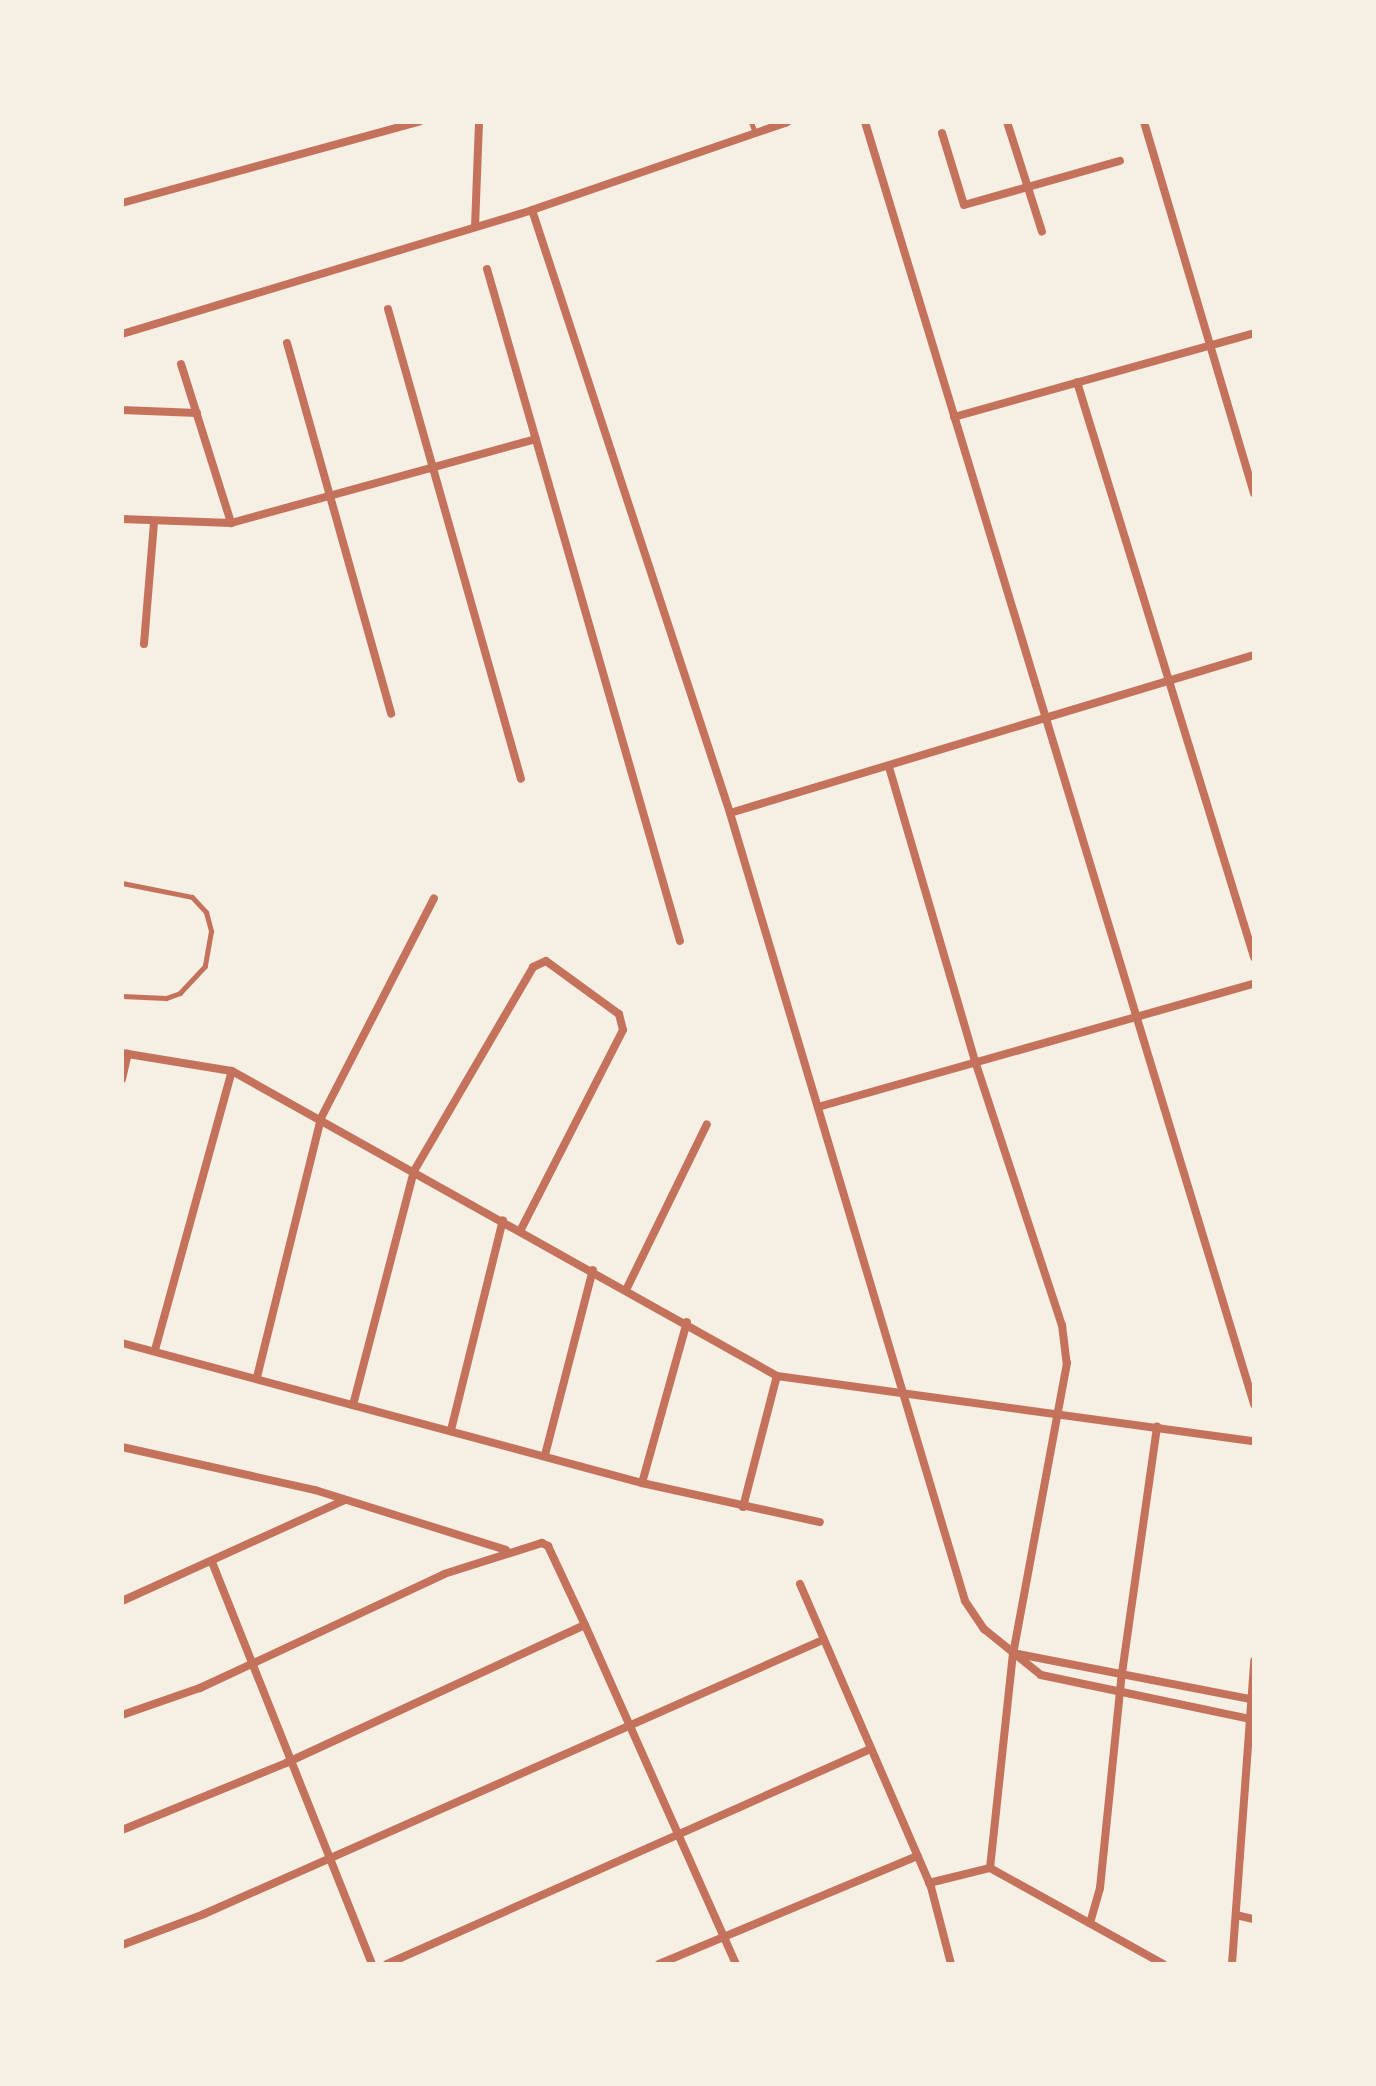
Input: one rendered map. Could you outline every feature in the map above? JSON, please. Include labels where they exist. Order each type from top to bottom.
[{"type":"street","points":[[122,203],[419,122]]},
{"type":"street","points":[[475,227],[479,122]]},
{"type":"street","points":[[122,334],[532,210],[787,122]]},
{"type":"street","points":[[865,122],[1254,1404]]},
{"type":"street","points":[[1007,122],[1042,232]]},
{"type":"street","points":[[1144,122],[1214,345],[1254,493]]},
{"type":"street","points":[[942,133],[964,205],[1120,161]]},
{"type":"street","points":[[532,210],[730,813],[965,1601],[984,1629],[1041,1675],[1253,1720]]},
{"type":"street","points":[[487,269],[680,941]]},
{"type":"street","points":[[388,309],[521,779]]},
{"type":"street","points":[[954,417],[1254,333]]},
{"type":"street","points":[[287,343],[333,498],[391,714]]},
{"type":"street","points":[[181,364],[231,523]]},
{"type":"street","points":[[1077,382],[1166,681],[1254,957]]},
{"type":"street","points":[[122,410],[197,413]]},
{"type":"street","points":[[122,519],[231,523],[333,498],[536,439]]},
{"type":"street","points":[[144,644],[154,522]]},
{"type":"street","points":[[730,813],[1254,655]]},
{"type":"street","points":[[889,767],[976,1064],[1062,1325],[1067,1363],[1013,1653],[990,1868]]},
{"type":"street","points":[[257,1377],[321,1118],[434,898]]},
{"type":"street","points":[[353,1405],[414,1171],[533,967],[546,961],[619,1014],[623,1030],[521,1229]]},
{"type":"street","points":[[818,1107],[1254,984]]},
{"type":"street","points":[[122,1079],[125,1053],[232,1071],[627,1288],[777,1376],[1254,1441]]},
{"type":"street","points":[[155,1350],[232,1071]]},
{"type":"street","points":[[627,1288],[707,1124]]},
{"type":"street","points":[[451,1430],[503,1220]]},
{"type":"street","points":[[545,1455],[593,1270]]},
{"type":"street","points":[[642,1483],[687,1322]]},
{"type":"street","points":[[122,1343],[642,1483],[820,1522]]},
{"type":"street","points":[[743,1507],[777,1376]]},
{"type":"street","points":[[1090,1923],[1100,1888],[1122,1673],[1157,1426]]},
{"type":"street","points":[[122,1447],[345,1500],[507,1550]]},
{"type":"street","points":[[122,1601],[345,1500]]},
{"type":"street","points":[[122,1715],[253,1663],[507,1550],[535,1543],[548,1546],[736,1964]]},
{"type":"street","points":[[212,1562],[332,1857],[372,1964]]},
{"type":"street","points":[[800,1584],[868,1750],[929,1883],[951,1962],[939,1964]]},
{"type":"street","points":[[122,1830],[292,1760],[585,1625]]},
{"type":"street","points":[[122,1945],[332,1857],[823,1640]]},
{"type":"street","points":[[1013,1653],[1254,1700]]},
{"type":"street","points":[[1232,1964],[1253,1720],[1254,1661]]},
{"type":"street","points":[[387,1964],[868,1750]]},
{"type":"street","points":[[1244,1821],[1254,1823]]},
{"type":"street","points":[[659,1964],[917,1856]]},
{"type":"street","points":[[929,1883],[990,1868],[1163,1964]]},
{"type":"street","points":[[1236,1915],[1254,1919]]},
{"type":"lane","points":[[751,122],[755,133]]},
{"type":"lane","points":[[122,883],[192,897],[206,912],[211,931],[205,966],[180,993],[166,998],[122,996]]}]
